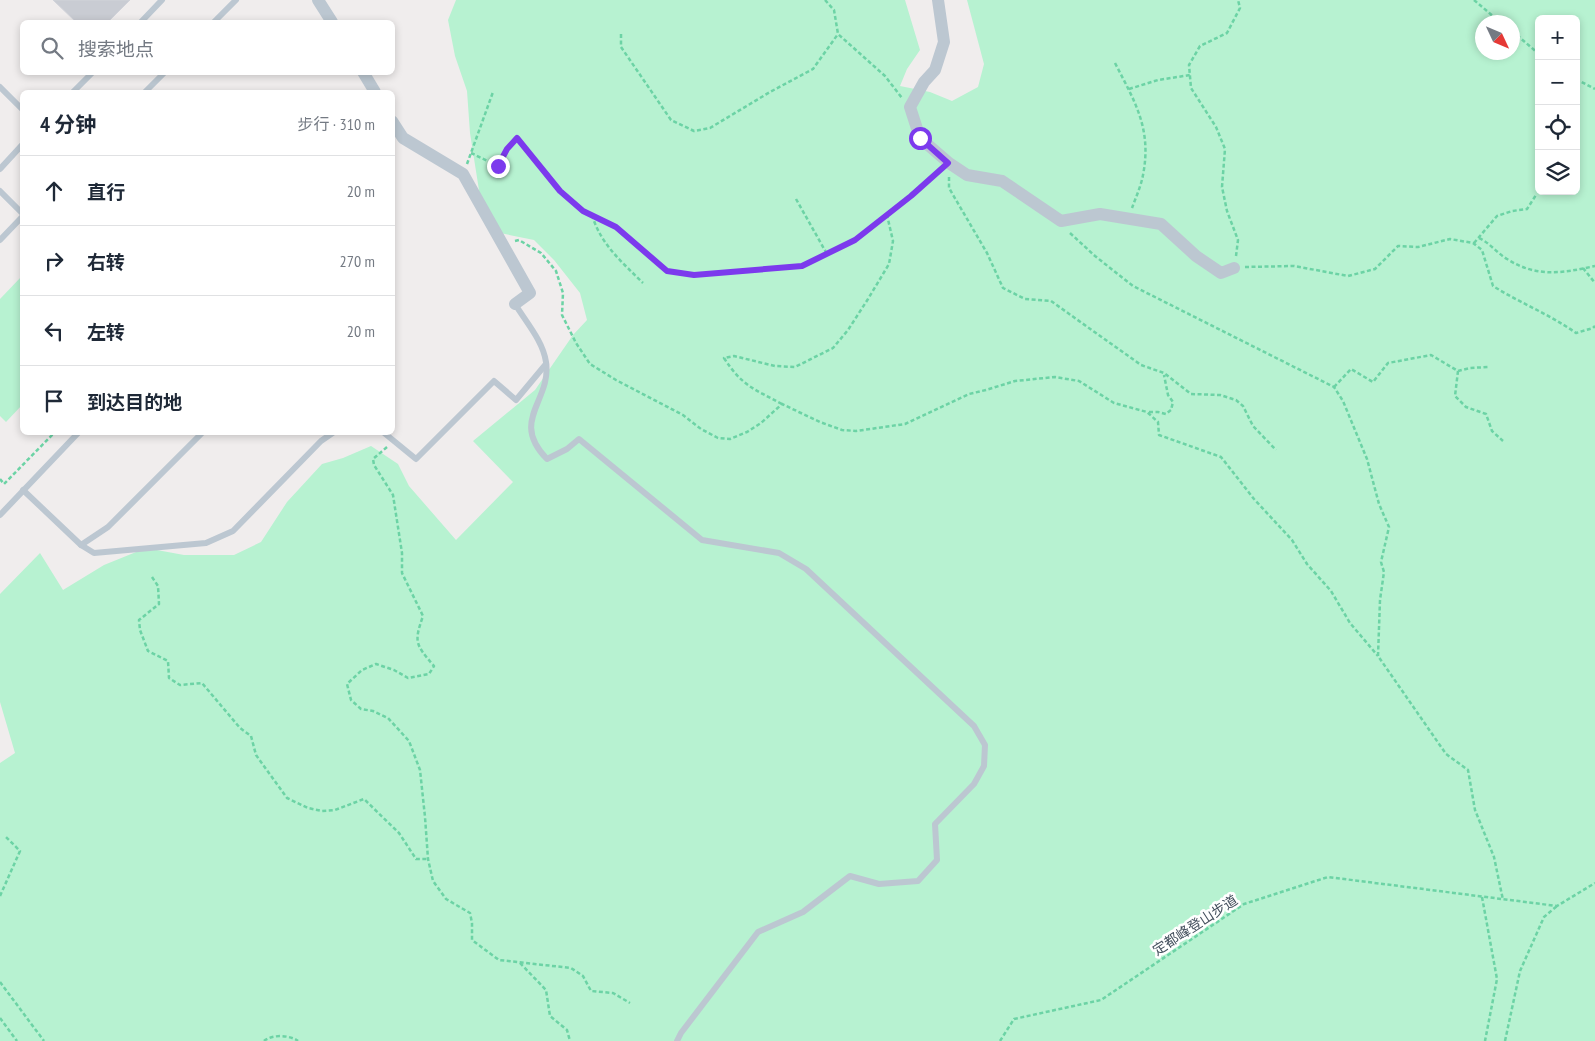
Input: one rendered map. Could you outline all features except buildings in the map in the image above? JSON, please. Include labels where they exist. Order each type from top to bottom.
[{"type":"street","points":[[318,0],[331,20]]},
{"type":"street","points":[[938,0],[944,42],[935,70],[924,82],[910,107],[920,138],[948,163],[967,175],[1002,181],[1061,221],[1100,214],[1161,224],[1196,256],[1221,273],[1234,268]]},
{"type":"street","points":[[365,75],[374,90]]},
{"type":"street","points":[[395,126],[403,138],[463,174],[530,294],[515,304]]},
{"type":"lane","points":[[143,20],[162,0]]},
{"type":"lane","points":[[216,20],[236,0]]},
{"type":"lane","points":[[75,90],[90,75]]},
{"type":"lane","points":[[147,90],[162,75]]},
{"type":"lane","points":[[0,87],[20,107]]},
{"type":"lane","points":[[0,169],[20,148]]},
{"type":"lane","points":[[0,191],[20,211]]},
{"type":"lane","points":[[0,240],[20,219]]},
{"type":"lane","points":[[515,304],[543,350],[546,364],[546,386],[534,408],[530,428],[537,448],[547,459],[567,449],[579,439],[702,540],[779,553],[806,569],[974,726],[985,745],[984,766],[974,784],[935,824],[937,860],[918,881],[879,884],[850,876],[803,912],[758,932],[681,1033],[677,1041]]},
{"type":"lane","points":[[386,435],[416,459],[494,381],[516,400],[546,364]]},
{"type":"lane","points":[[0,515],[76,435]]},
{"type":"lane","points":[[82,545],[108,527],[200,435]]},
{"type":"lane","points":[[23,490],[82,545],[94,553],[206,543],[233,531],[330,435]]},
{"type":"path","points":[[825,0],[834,10],[838,34],[885,76],[910,107]]},
{"type":"path","points":[[1238,0],[1240,8],[1227,33],[1200,46],[1189,65],[1192,88],[1216,127],[1225,149],[1222,187],[1227,211],[1238,240],[1234,268],[1294,266],[1348,276],[1375,269],[1398,246],[1418,247],[1450,239],[1473,243],[1482,250],[1492,286],[1517,301],[1555,318],[1576,332],[1595,326]]},
{"type":"path","points":[[1474,0],[1492,15]]},
{"type":"path","points":[[621,34],[621,47],[670,120],[694,131],[710,128],[813,69],[838,34]]},
{"type":"path","points":[[1520,38],[1535,51]]},
{"type":"path","points":[[1116,63],[1141,114],[1147,149],[1143,176],[1128,219]]},
{"type":"path","points":[[1129,89],[1158,80],[1190,75]]},
{"type":"path","points":[[1580,82],[1595,89]]},
{"type":"path","points":[[463,174],[493,92]]},
{"type":"path","points":[[471,153],[498,166],[507,149],[517,138],[560,191],[583,211],[616,227],[667,271],[694,275],[802,266],[855,240],[948,163]]},
{"type":"path","points":[[948,163],[949,188],[987,253],[1003,288],[1025,299],[1051,301],[1141,364],[1164,373],[1191,394],[1220,395],[1236,400],[1243,406],[1253,426],[1276,450]]},
{"type":"path","points":[[1473,243],[1497,216],[1527,209],[1536,195]]},
{"type":"path","points":[[796,199],[827,254]]},
{"type":"path","points":[[887,214],[893,241],[889,264],[853,322],[833,348],[796,367],[775,366],[734,356],[724,358],[746,385],[820,422],[842,430],[856,432],[905,424],[969,394],[1015,381],[1056,377],[1079,380],[1114,403],[1148,412],[1166,414],[1171,410],[1173,402],[1168,395],[1164,373]]},
{"type":"path","points":[[592,215],[596,230],[611,252],[643,283]]},
{"type":"path","points":[[1061,221],[1076,240],[1133,286],[1334,387],[1343,401],[1367,459],[1379,504],[1389,527],[1381,562],[1384,572],[1380,600],[1378,656]]},
{"type":"path","points":[[1479,238],[1488,242],[1506,259],[1530,270],[1550,274],[1595,266]]},
{"type":"path","points":[[502,244],[519,240],[541,253],[556,271],[563,293],[562,315],[576,343],[590,364],[616,380],[683,415],[701,429],[718,438],[730,439],[747,432],[761,423],[782,404]]},
{"type":"path","points":[[1583,268],[1595,283]]},
{"type":"path","points":[[1334,387],[1351,369],[1373,382],[1388,363],[1431,355],[1458,371],[1488,366]]},
{"type":"path","points":[[1458,371],[1454,396],[1466,407],[1486,414],[1492,431],[1503,441]]},
{"type":"path","points":[[1148,412],[1158,422],[1159,435],[1221,457],[1254,499],[1292,540],[1307,564],[1331,591],[1350,623],[1378,656],[1446,754],[1468,770],[1475,810],[1494,857],[1503,900]]},
{"type":"path","points":[[0,480],[4,484],[52,435]]},
{"type":"path","points":[[394,442],[373,459],[374,465],[393,495],[402,553],[402,573],[423,616],[416,637],[420,651],[434,666],[428,674],[408,678],[394,670],[376,664],[362,670],[347,684],[350,700],[361,709],[373,711],[388,718],[409,741],[420,770],[428,859],[432,881],[446,900],[470,913],[472,940],[499,960],[572,968],[583,976],[591,991],[613,994],[630,1002]]},
{"type":"path","points":[[152,577],[158,586],[159,604],[139,620],[140,630],[148,651],[168,660],[169,678],[180,685],[202,683],[240,728],[251,736],[256,755],[287,798],[308,808],[322,811],[335,810],[364,799],[398,833],[416,859],[428,859]]},
{"type":"path","points":[[0,896],[20,851],[6,837]]},
{"type":"path","name":"定都峰登山步道","points":[[1000,1041],[1014,1019],[1100,1000],[1244,904],[1328,877],[1557,906]]},
{"type":"path","points":[[1505,1041],[1520,971],[1544,917],[1557,906],[1595,883]]},
{"type":"path","points":[[1482,897],[1497,979],[1485,1041]]},
{"type":"path","points":[[519,962],[546,990],[550,1016],[567,1030],[570,1041]]},
{"type":"path","points":[[0,982],[44,1041]]},
{"type":"path","points":[[0,1018],[17,1041]]},
{"type":"path","points":[[264,1041],[268,1037],[291,1036],[298,1041]]},
{"type":"green space","points":[[456,0],[905,0],[920,50],[907,69],[900,86],[930,92],[952,101],[978,87],[984,64],[967,0],[1595,0],[1595,1041],[0,1041],[0,763],[15,753],[0,702],[0,594],[40,553],[63,590],[104,565],[146,548],[184,555],[234,555],[261,542],[287,502],[322,464],[343,458],[371,446],[398,464],[409,486],[456,540],[513,482],[473,441],[535,390],[573,335],[587,320],[580,293],[554,260],[534,240],[495,232],[481,203],[470,133],[467,91],[455,56],[448,20]]},
{"type":"green space","points":[[20,278],[20,407],[6,422],[0,416],[0,299]]},
{"type":"route","points":[[498,166],[507,149],[517,138],[560,191],[583,211],[616,227],[667,271],[694,275],[802,266],[855,240],[911,196],[948,163],[920,138]]}]
